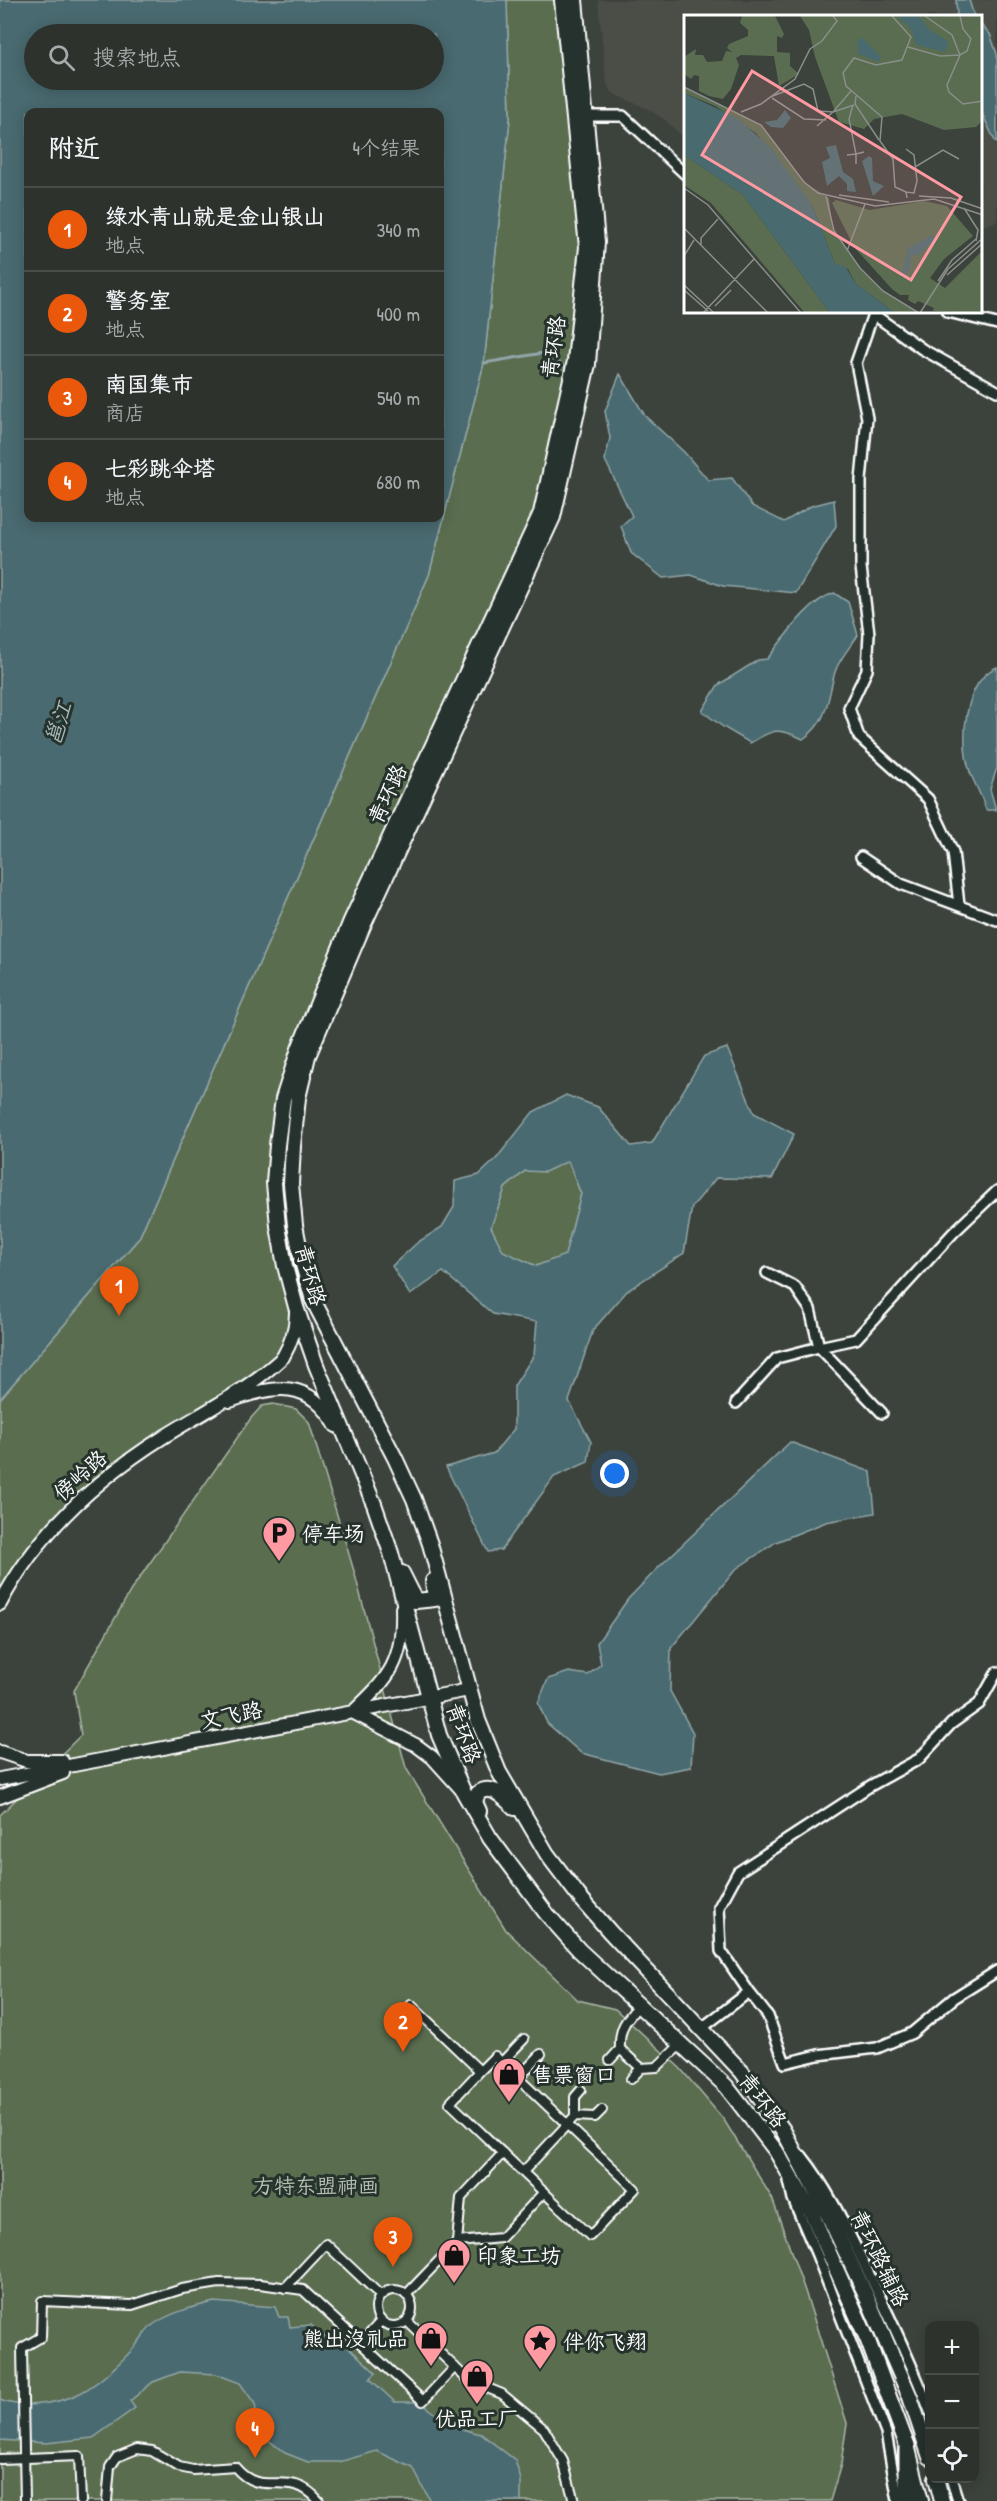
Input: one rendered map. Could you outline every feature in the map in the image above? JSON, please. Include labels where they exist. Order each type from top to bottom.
[{"type":"main road","name":"青环路","points":[[562,0],[587,247],[575,361],[541,513],[351,921],[299,1049],[284,1099],[274,1183],[278,1226],[285,1266],[316,1365],[391,1553],[439,1735],[464,1793],[490,1838],[546,1912],[579,1950],[726,2086],[745,2108],[787,2170],[811,2212],[841,2277],[887,2390],[907,2445],[921,2501]]},
{"type":"main road","name":"青环路","points":[[575,0],[597,242],[588,364],[553,517],[363,926],[308,1056],[298,1098],[293,1146],[291,1184],[295,1225],[302,1262],[313,1300],[395,1458],[430,1544],[478,1720],[499,1772],[547,1854],[578,1895],[742,2072],[783,2130],[829,2217],[866,2295],[902,2376],[925,2442]]},
{"type":"main road","points":[[391,1553],[416,1600],[435,1599],[430,1544]]},
{"type":"main road","points":[[490,1838],[475,1802],[478,1793],[484,1789],[494,1790],[523,1816]]},
{"type":"main road","points":[[907,2445],[910,2501]]},
{"type":"main road","points":[[937,2483],[942,2501]]},
{"type":"street","points":[[586,116],[623,116],[684,173]]},
{"type":"street","points":[[873,314],[856,363],[867,418],[861,480],[861,567],[869,634],[867,670],[849,708],[859,737],[928,800],[953,852],[959,905]]},
{"type":"street","points":[[874,314],[922,349],[997,391]]},
{"type":"street","points":[[956,314],[997,324]]},
{"type":"street","points":[[861,857],[901,884],[997,920]]},
{"type":"street","points":[[736,1403],[777,1358],[856,1339],[953,1233],[997,1191]]},
{"type":"street","points":[[767,1274],[795,1287],[810,1309],[819,1347],[882,1413]]},
{"type":"street","points":[[215,1407],[283,1357],[296,1326],[297,1307]]},
{"type":"street","points":[[215,1407],[262,1390],[292,1390],[306,1395],[317,1401],[329,1414],[359,1468]]},
{"type":"street","name":"傍岭路","points":[[0,1604],[38,1546],[87,1493],[124,1462],[215,1407]]},
{"type":"street","points":[[401,1592],[403,1629],[396,1661],[374,1692],[352,1712],[416,1745],[432,1757],[464,1793]]},
{"type":"street","points":[[997,1672],[979,1704],[951,1724],[919,1759],[870,1786],[738,1872],[719,1907],[721,1951],[768,2016],[785,2063],[818,2055],[877,2048],[894,2041],[912,2033],[954,1998],[997,1971]]},
{"type":"street","name":"文飞路","points":[[0,1779],[469,1690]]},
{"type":"street","points":[[0,1752],[27,1761],[93,1761]]},
{"type":"street","points":[[0,1797],[93,1761]]},
{"type":"street","points":[[702,2028],[749,1992]]},
{"type":"street","points":[[411,2005],[480,2071]]},
{"type":"street","points":[[639,2005],[627,2019],[619,2034],[620,2049],[641,2068]]},
{"type":"street","points":[[502,2062],[524,2039]]},
{"type":"street","points":[[631,2079],[641,2068],[657,2067],[681,2044]]},
{"type":"street","points":[[610,2060],[620,2049]]},
{"type":"street","points":[[518,2078],[541,2054]]},
{"type":"street","points":[[495,2056],[502,2062],[635,2189],[590,2236],[450,2103],[495,2056]]},
{"type":"street","points":[[523,2172],[575,2116],[575,2097],[581,2090]]},
{"type":"street","points":[[575,2116],[595,2116],[602,2110]]},
{"type":"street","name":"青环路辅路","points":[[783,2130],[819,2177],[897,2334],[925,2399]]},
{"type":"street","points":[[406,2295],[457,2242],[461,2198],[503,2153]]},
{"type":"street","points":[[787,2170],[793,2199],[883,2424],[892,2457],[898,2501]]},
{"type":"street","points":[[457,2242],[501,2238],[544,2192]]},
{"type":"street","points":[[285,2288],[326,2244],[381,2296]]},
{"type":"street","points":[[25,2501],[22,2348],[41,2337],[42,2301],[132,2305],[182,2289],[219,2283],[303,2290],[423,2401],[455,2367]]},
{"type":"street","points":[[388,2291],[398,2291],[406,2295],[411,2303],[411,2313],[407,2321],[399,2326],[389,2326],[381,2321],[376,2313],[376,2304],[381,2296],[388,2291]]},
{"type":"street","points":[[361,2343],[381,2321]]},
{"type":"street","points":[[407,2321],[468,2379],[502,2394],[544,2429],[563,2461],[574,2501]]},
{"type":"street","points":[[107,2501],[110,2467],[117,2457],[137,2449],[152,2451],[179,2467],[193,2470],[235,2467],[242,2478],[251,2485],[259,2488],[278,2484],[293,2485],[310,2492],[319,2501]]},
{"type":"street","points":[[0,2459],[79,2456],[81,2501]]},
{"type":"street","points":[[953,2483],[958,2501]]},
{"type":"shaded area","points":[[598,0],[997,0],[997,221],[982,227],[982,15],[684,15],[684,138],[665,120],[648,109],[616,95],[609,89],[606,80]]},
{"type":"green space","points":[[507,0],[562,0],[587,247],[575,361],[541,513],[299,1049],[274,1183],[296,1307],[283,1357],[167,1434],[57,1523],[0,1604],[0,1399],[139,1238],[429,575],[484,363],[510,119]]},
{"type":"green space","points":[[568,1160],[581,1194],[565,1256],[536,1266],[502,1251],[491,1227],[505,1188],[525,1171],[545,1171]]},
{"type":"green space","name":"方特东盟神画","points":[[273,1404],[296,1409],[309,1422],[354,1571],[406,1768],[506,1930],[578,2000],[615,2009],[680,2068],[724,2120],[772,2198],[805,2291],[847,2423],[841,2464],[830,2501],[0,2501],[0,1815],[81,1735],[74,1691],[131,1590],[251,1418],[262,1406]]},
{"type":"water","name":"邕江","points":[[0,0],[507,0],[510,119],[484,363],[444,517],[444,108],[24,108],[24,522],[443,522],[429,575],[139,1238],[0,1399]]},
{"type":"water","points":[[956,0],[969,0],[974,15],[957,15]]},
{"type":"water","points":[[982,26],[990,34],[997,54],[997,142],[982,113]]},
{"type":"water","points":[[620,374],[645,416],[684,452],[708,480],[732,478],[752,506],[784,522],[811,506],[834,500],[836,526],[796,593],[723,586],[691,575],[663,578],[631,553],[621,526],[632,516],[605,460],[610,438],[605,411]]},
{"type":"water","points":[[834,593],[848,602],[858,635],[837,667],[826,709],[812,732],[803,739],[776,731],[750,743],[702,711],[718,685],[758,660],[767,659],[805,612]]},
{"type":"water","points":[[997,667],[997,768],[990,789],[996,810],[986,810],[970,772],[965,745],[965,729],[971,698],[977,685],[986,674]]},
{"type":"water","points":[[727,1048],[754,1113],[794,1134],[772,1179],[716,1178],[692,1207],[684,1253],[627,1291],[593,1330],[569,1401],[591,1442],[588,1462],[554,1477],[501,1550],[488,1552],[446,1467],[494,1453],[514,1429],[514,1386],[534,1355],[537,1322],[493,1314],[443,1272],[410,1295],[392,1266],[418,1242],[442,1227],[454,1207],[455,1181],[479,1175],[496,1159],[533,1112],[566,1095],[598,1107],[631,1146],[652,1143],[704,1056]],"holes":[[[568,1161],[581,1194],[565,1255],[536,1266],[503,1251],[491,1227],[505,1188],[525,1171],[545,1172]]]},
{"type":"water","points":[[790,1442],[871,1472],[875,1513],[826,1522],[776,1542],[736,1569],[671,1648],[670,1691],[693,1733],[691,1767],[659,1773],[581,1753],[547,1723],[538,1703],[548,1679],[569,1672],[588,1675],[601,1664],[597,1643],[628,1599]]},
{"type":"water","points":[[214,2302],[275,2307],[279,2317],[288,2317],[290,2327],[311,2325],[325,2337],[331,2331],[376,2373],[370,2379],[395,2402],[420,2402],[454,2427],[481,2434],[515,2460],[521,2480],[521,2501],[430,2501],[413,2468],[377,2451],[339,2462],[308,2462],[285,2453],[267,2439],[258,2424],[255,2404],[240,2383],[216,2374],[180,2372],[153,2382],[130,2401],[135,2408],[93,2438],[46,2443],[0,2440],[0,2400],[28,2405],[58,2401],[76,2395],[92,2386],[114,2368],[154,2324],[175,2313]]},
{"type":"waterway","points":[[484,363],[543,353],[564,366]]},
{"type":"place","name":"绿水青山就是金山银山","points":[[119,1316]]},
{"type":"place","name":"停车场","points":[[279,1562]]},
{"type":"place","name":"警务室","points":[[403,2052]]},
{"type":"place","name":"售票窗口","points":[[509,2103]]},
{"type":"place","name":"南国集市","points":[[393,2267]]},
{"type":"place","name":"印象工坊","points":[[454,2284]]},
{"type":"place","name":"熊出没礼品","points":[[431,2367]]},
{"type":"place","name":"伴你飞翔","points":[[540,2370]]},
{"type":"place","name":"优品工厂","points":[[477,2405]]},
{"type":"place","name":"七彩跳伞塔","points":[[255,2458]]}]
